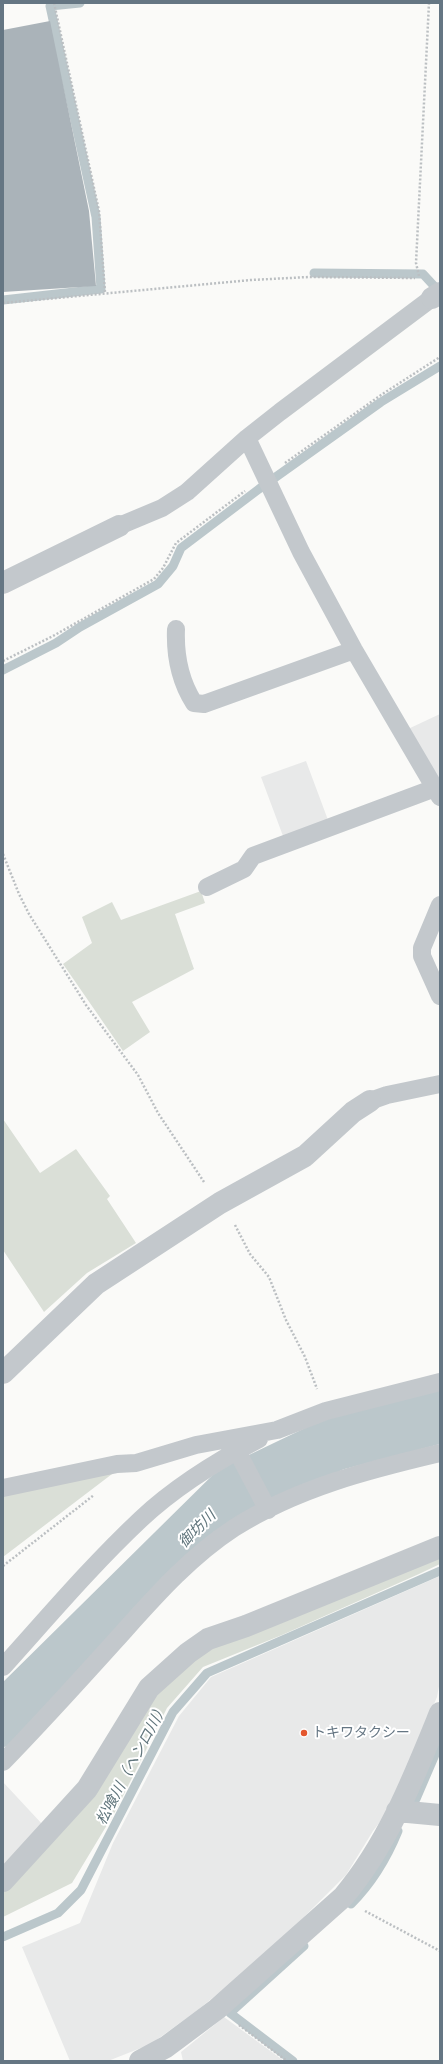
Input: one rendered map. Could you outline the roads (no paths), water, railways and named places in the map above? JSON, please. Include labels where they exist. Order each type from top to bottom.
[{"type":"street","points":[[3,583],[119,526]]},
{"type":"street","points":[[3,1373],[96,1284],[220,1203],[305,1156],[353,1112],[370,1101]]},
{"type":"street","points":[[3,1881],[87,1789],[149,1688],[188,1653],[208,1639],[246,1626],[440,1547]]},
{"type":"street","points":[[140,2061],[166,2047],[217,2009],[343,1897],[359,1878],[397,1811],[411,1784],[440,1713]]},
{"type":"street","points":[[397,1811],[440,1815]]},
{"type":"lane","points":[[119,526],[162,508],[187,492],[248,438],[436,296]]},
{"type":"lane","points":[[207,887],[244,869],[253,856],[438,793],[354,650],[301,552],[248,438]]},
{"type":"lane","points":[[176,629],[175,651],[188,694],[194,703],[204,704],[354,650]]},
{"type":"lane","points":[[440,905],[422,948],[422,956],[440,996]]},
{"type":"lane","points":[[370,1101],[387,1095],[440,1084]]},
{"type":"lane","points":[[3,1667],[107,1552],[142,1518],[205,1469],[276,1430],[326,1411],[440,1382]]},
{"type":"lane","points":[[3,1488],[117,1464],[136,1463],[196,1445],[276,1430]]},
{"type":"lane","points":[[237,1451],[268,1510]]},
{"type":"lane","points":[[3,1762],[38,1726],[160,1591],[209,1546],[234,1528],[294,1496],[326,1483],[440,1453]]},
{"type":"waterway","points":[[3,300],[101,289],[96,217],[50,6],[80,3]]},
{"type":"waterway","points":[[314,273],[423,274],[435,287],[438,295]]},
{"type":"waterway","points":[[3,670],[56,643],[80,627],[158,584],[173,566],[181,548],[259,489],[381,402],[440,366]]},
{"type":"waterway","name":"御坊川","points":[[3,1720],[234,1492],[334,1444],[440,1416]]},
{"type":"waterway","name":"松喰川（ヘンロ川）","points":[[3,1937],[58,1913],[81,1890],[173,1712],[207,1673],[440,1571]]},
{"type":"waterway","points":[[407,1810],[416,1799],[440,1743]]},
{"type":"waterway","points":[[351,1904],[378,1870],[398,1831]]},
{"type":"waterway","points":[[293,2061],[230,2013],[304,1946]]},
{"type":"place","name":"トキワタクシー","points":[[304,1733]]}]
